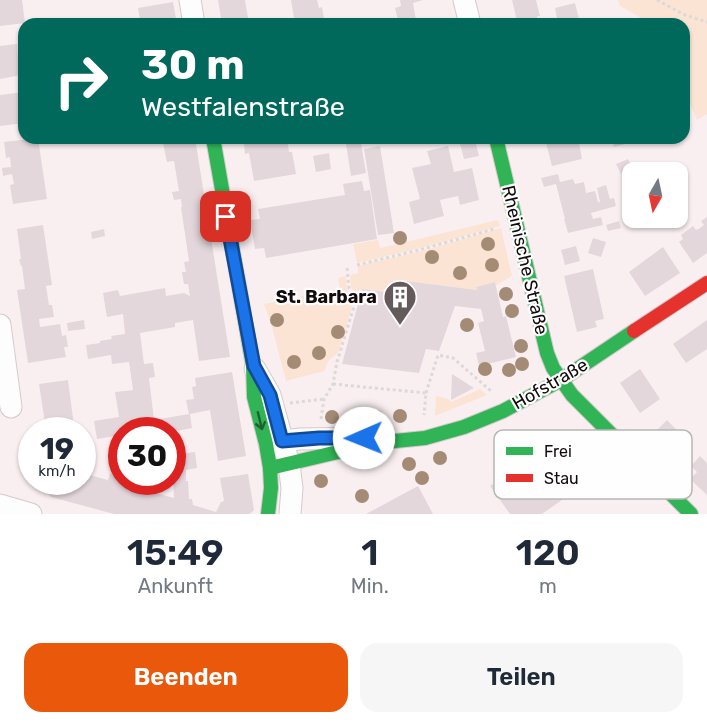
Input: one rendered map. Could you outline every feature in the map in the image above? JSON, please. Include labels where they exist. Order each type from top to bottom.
[{"type":"street","points":[[190,0],[193,18]]},
{"type":"street","points":[[464,0],[468,18]]},
{"type":"street","points":[[214,144],[254,366],[270,395],[274,442],[280,466],[292,488],[290,514]]},
{"type":"street","name":"Rheinische Straße","points":[[497,144],[547,353],[553,368],[572,395],[607,430]]},
{"type":"street","name":"Hofstraße","points":[[280,466],[338,452],[366,449],[375,443],[425,438],[464,427],[503,411],[561,380],[707,283]]},
{"type":"street","points":[[0,325],[11,407]]},
{"type":"street","name":"Hofstraße","points":[[274,442],[319,438],[364,438],[375,443]]},
{"type":"street","points":[[268,514],[271,488],[280,466]]},
{"type":"street","name":"Rheinische Straße","points":[[676,499],[691,514]]},
{"type":"street","points":[[0,505],[31,514]]},
{"type":"path","points":[[657,0],[685,15],[707,22]]},
{"type":"path","points":[[357,265],[516,222]]},
{"type":"path","points":[[321,421],[324,399],[333,384],[337,362],[356,300],[350,288],[347,267]]},
{"type":"path","points":[[425,438],[426,393],[438,355],[453,358],[494,393]]},
{"type":"path","points":[[333,384],[426,393]]},
{"type":"path","points":[[286,404],[324,399]]},
{"type":"shaded area","points":[[618,0],[707,0],[707,114],[697,120],[690,104],[690,18],[641,18],[620,6]]},
{"type":"shaded area","points":[[498,220],[500,226],[357,263],[353,244],[378,240],[380,248]]},
{"type":"shaded area","points":[[501,228],[512,276],[496,285],[495,282],[476,287],[477,290],[406,281],[402,294],[363,289],[358,299],[351,287],[350,275],[358,273],[358,266],[422,251]]},
{"type":"shaded area","points":[[346,276],[347,289],[354,301],[338,353],[329,360],[324,371],[286,381],[264,304],[340,289],[338,278]]},
{"type":"shaded area","points":[[480,389],[487,395],[435,416],[436,396],[451,402]]},
{"type":"building","points":[[0,0],[22,0],[24,18],[18,18],[18,24],[0,26]]},
{"type":"building","points":[[218,0],[245,0],[248,18],[221,18]]},
{"type":"building","points":[[291,0],[317,0],[319,8],[322,7],[324,18],[294,18]]},
{"type":"building","points":[[400,0],[423,0],[413,3],[416,18],[398,18],[395,8],[401,6]]},
{"type":"building","points":[[512,0],[536,0],[540,16],[516,18]]},
{"type":"building","points":[[173,2],[176,18],[140,18],[138,8]]},
{"type":"building","points":[[575,3],[579,18],[557,18],[555,8]]},
{"type":"building","points":[[17,44],[18,76],[0,79],[0,46]]},
{"type":"building","points":[[18,93],[18,124],[0,126],[0,95]]},
{"type":"building","points":[[18,140],[18,144],[39,144],[47,199],[13,204],[10,185],[14,184],[12,174],[3,176],[2,168],[11,167],[10,157],[6,158],[4,142]]},
{"type":"building","points":[[163,144],[196,144],[230,357],[199,361],[193,320],[175,323],[175,327],[140,333],[144,364],[153,363],[155,377],[149,378],[154,417],[119,417],[115,392],[133,390],[129,362],[112,364],[111,355],[88,359],[86,345],[112,339],[111,336],[125,334],[123,314],[107,317],[103,293],[118,290],[120,296],[165,288],[166,296],[184,293],[190,296],[188,284],[184,284],[182,272],[186,272],[184,262],[189,261],[181,199],[174,200],[172,192],[179,191],[174,161],[167,162]]},
{"type":"building","points":[[244,144],[288,144],[289,152],[292,152],[296,174],[254,181],[249,153],[245,154]]},
{"type":"building","points":[[346,144],[361,144],[366,173],[351,176]]},
{"type":"building","points":[[460,144],[476,144],[479,156],[464,159]]},
{"type":"building","points":[[546,144],[579,144],[582,159],[552,166]]},
{"type":"building","points":[[380,146],[394,233],[378,235],[364,149]]},
{"type":"building","points":[[448,146],[454,172],[472,168],[479,200],[460,205],[458,196],[440,200],[444,216],[414,224],[409,202],[420,199],[412,168],[431,164],[427,151]]},
{"type":"building","points":[[329,153],[331,169],[316,172],[313,156]]},
{"type":"building","points":[[628,159],[630,162],[622,162],[621,174],[616,164]]},
{"type":"building","points":[[558,174],[560,182],[573,179],[575,184],[584,182],[586,193],[595,191],[598,202],[600,202],[597,188],[606,185],[610,199],[614,198],[616,206],[591,213],[593,219],[601,217],[603,225],[568,233],[556,184],[544,187],[541,178]]},
{"type":"building","points":[[362,181],[364,191],[370,190],[377,239],[266,258],[264,248],[255,249],[250,220],[260,219],[258,209],[345,195],[343,184]]},
{"type":"building","points":[[707,217],[707,253],[693,263],[679,242],[683,239],[681,235],[693,226],[696,230],[700,228],[704,225],[701,221]]},
{"type":"building","points":[[619,221],[621,228],[608,231],[606,225]]},
{"type":"building","points":[[43,225],[52,285],[46,286],[49,305],[52,305],[54,317],[39,319],[40,327],[60,324],[62,336],[66,335],[68,347],[64,347],[66,357],[28,363],[17,290],[25,289],[19,259],[21,259],[17,229]]},
{"type":"building","points":[[104,229],[105,236],[92,239],[91,232]]},
{"type":"building","points":[[593,238],[606,242],[601,257],[588,253]]},
{"type":"building","points":[[576,246],[580,261],[565,265],[561,250]]},
{"type":"building","points":[[663,247],[680,273],[645,296],[629,272]]},
{"type":"building","points":[[593,269],[604,319],[595,321],[597,327],[577,332],[564,276]]},
{"type":"building","name":"St. Barbara","points":[[406,281],[477,290],[476,287],[495,282],[516,357],[479,366],[476,353],[485,351],[478,323],[484,321],[481,309],[455,306],[439,351],[426,349],[419,373],[342,364],[362,289],[402,294]]},
{"type":"building","points":[[84,320],[85,329],[68,331],[67,323]]},
{"type":"building","points":[[707,320],[707,349],[686,363],[673,344]]},
{"type":"building","points":[[640,369],[660,399],[640,413],[620,383]]},
{"type":"building","points":[[232,372],[246,456],[218,461],[210,410],[190,414],[192,428],[186,429],[186,417],[172,417],[189,414],[186,400],[194,399],[192,387],[196,386],[195,378]]},
{"type":"building","points":[[452,374],[474,388],[451,400]]},
{"type":"building","points":[[68,380],[73,417],[44,417],[39,384]]},
{"type":"building","points":[[108,419],[108,437],[97,439],[96,421]]},
{"type":"building","points":[[667,420],[677,430],[657,430]]},
{"type":"building","points":[[195,452],[197,468],[186,470],[186,453]]},
{"type":"building","points":[[700,456],[707,463],[707,495],[692,481],[692,477],[697,472],[692,465]]},
{"type":"building","points":[[248,474],[254,510],[250,514],[114,514],[49,495],[96,495],[96,477],[108,480],[108,495],[163,495],[174,498],[174,495],[186,495],[186,481],[188,481],[189,499],[192,499],[193,505],[216,512],[221,502],[224,501],[220,478]]},
{"type":"building","points":[[418,486],[433,514],[366,514]]},
{"type":"building","points":[[499,499],[563,499],[542,514],[510,514]]},
{"type":"traffic: fast","points":[[214,144],[253,366],[254,397],[270,468],[271,488],[268,514]]},
{"type":"traffic: fast","points":[[497,144],[547,353],[553,368],[572,395],[607,430]]},
{"type":"traffic: fast","points":[[270,468],[338,452],[366,449],[375,443],[425,438],[464,427],[503,411],[561,380],[634,331]]},
{"type":"traffic: fast","points":[[676,499],[691,514]]},
{"type":"traffic: jam","points":[[634,331],[707,283]]},
{"type":"place","name":"St. Barbara","points":[[400,326]]},
{"type":"route","points":[[226,217],[254,366],[270,395],[282,441],[364,438]]}]
